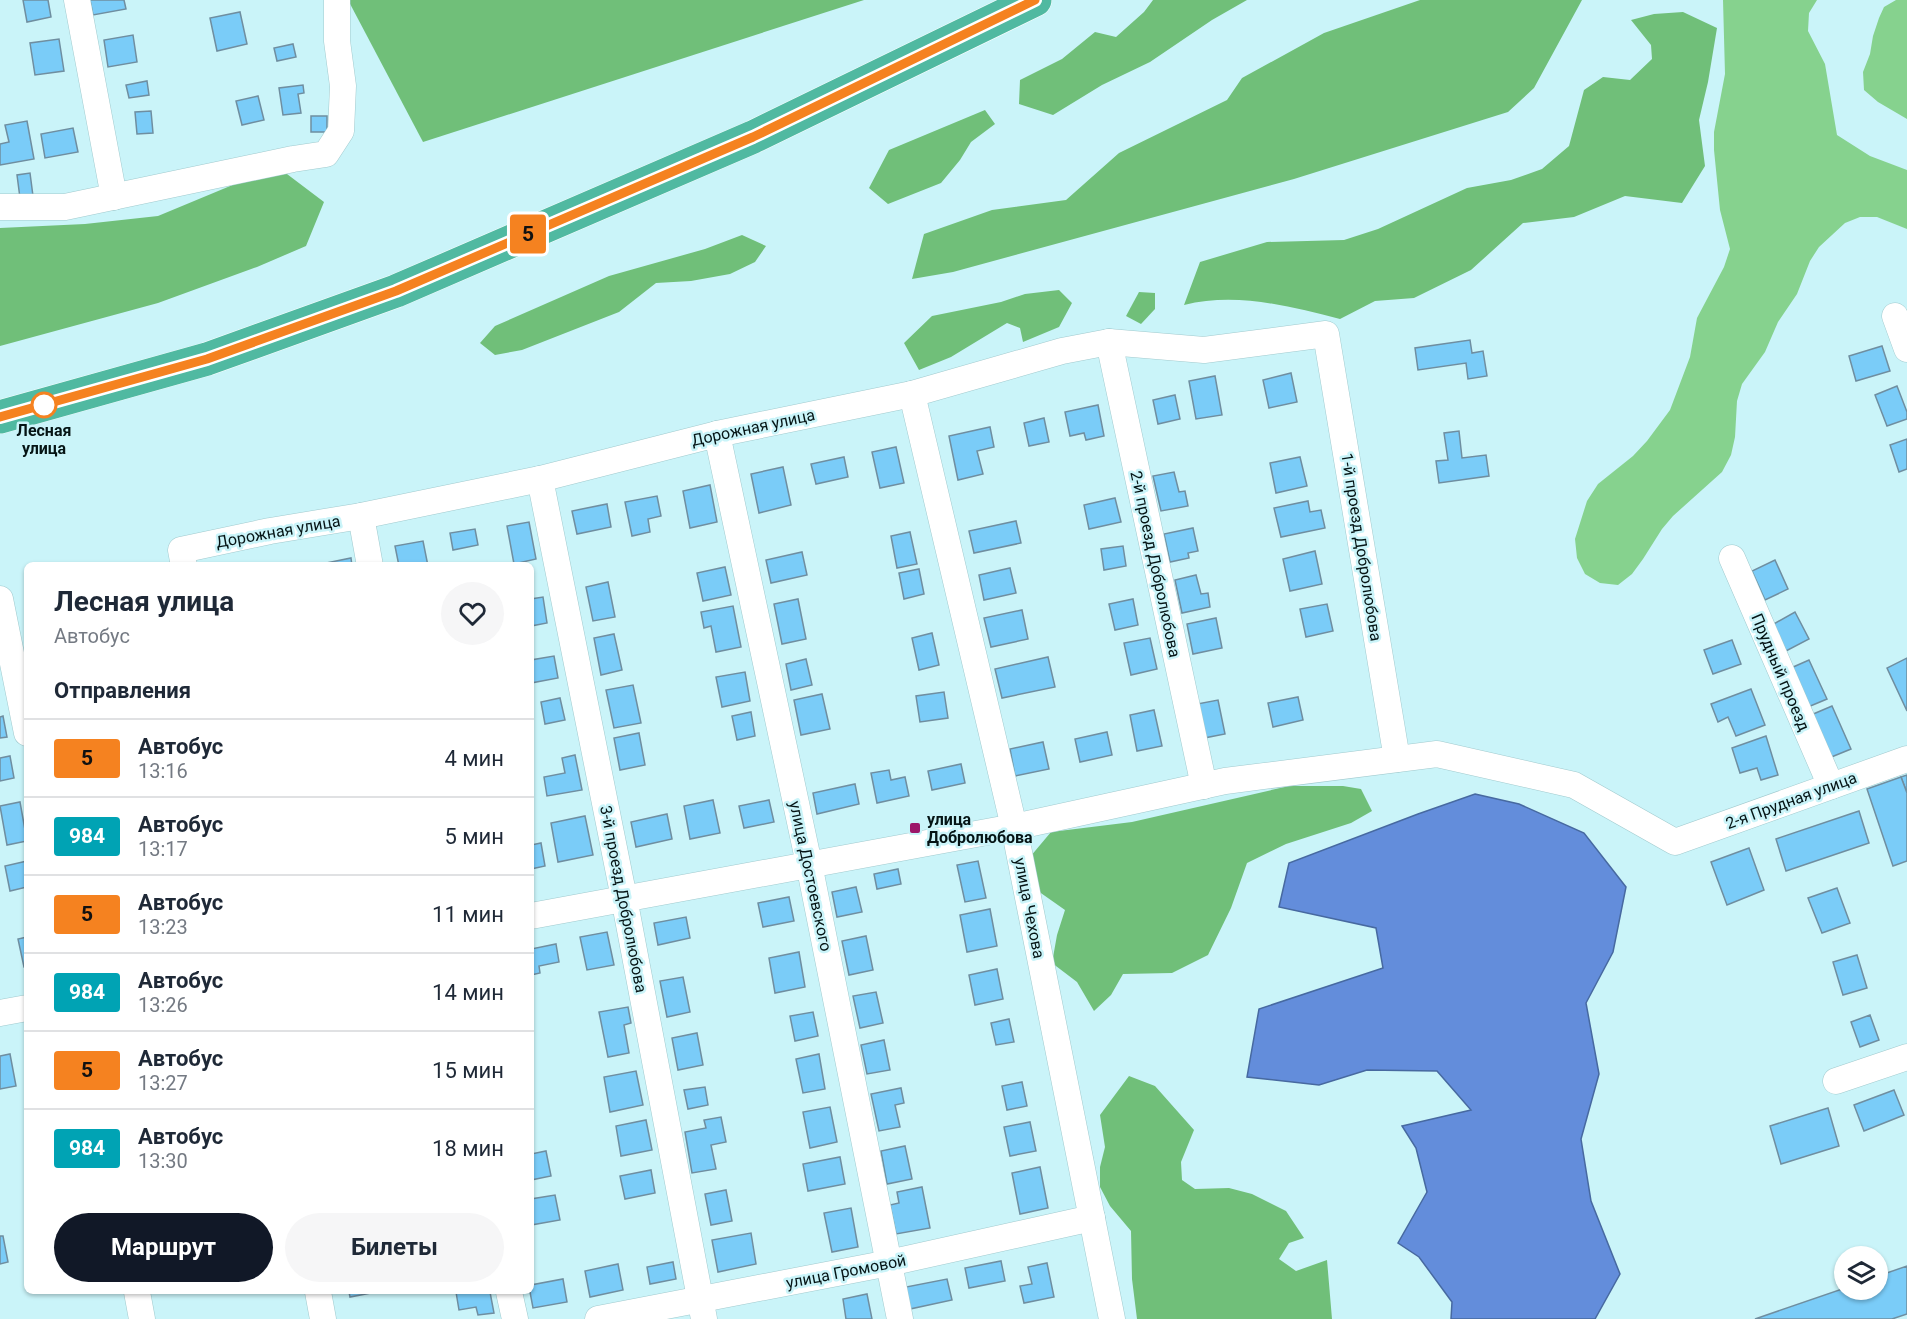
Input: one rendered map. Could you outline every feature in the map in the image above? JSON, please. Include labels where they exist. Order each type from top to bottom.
[{"type":"highway","points":[[0,417],[207,359],[396,291],[753,137],[1035,0]]},
{"type":"street","points":[[77,0],[114,197]]},
{"type":"street","points":[[0,207],[65,207],[326,154],[341,131],[343,86],[337,41],[337,0]]},
{"type":"street","points":[[1895,316],[1907,349]]},
{"type":"street","name":"Дорожная улица","points":[[183,558],[270,531],[361,516],[540,479],[717,434],[912,394],[1062,351],[1109,342],[1204,350],[1326,334]]},
{"type":"street","name":"1-й проезд Добролюбова","points":[[1326,334],[1397,759]]},
{"type":"street","name":"2-й проезд Добролюбова","points":[[1109,342],[1204,786]]},
{"type":"street","name":"улица Чехова","points":[[912,394],[1014,827],[1112,1319]]},
{"type":"street","name":"улица Достоевского","points":[[717,434],[808,864],[900,1319]]},
{"type":"street","name":"3-й проезд Добролюбова","points":[[540,479],[624,898],[702,1309]]},
{"type":"street","points":[[361,516],[369,562]]},
{"type":"street","name":"Прудный проезд","points":[[1732,558],[1831,786]]},
{"type":"street","points":[[0,598],[24,718]]},
{"type":"street","name":"2-я Прудная улица","points":[[1397,759],[1437,754],[1574,785],[1675,842],[1907,759]]},
{"type":"street","points":[[534,915],[1014,827],[1225,781],[1397,759]]},
{"type":"street","points":[[0,1013],[24,1009]]},
{"type":"street","points":[[1836,1082],[1907,1058]]},
{"type":"street","name":"улица Громовой","points":[[598,1319],[702,1309],[889,1263],[1092,1218]]},
{"type":"street","points":[[137,1294],[142,1319]]},
{"type":"street","points":[[318,1294],[323,1319]]},
{"type":"street","points":[[509,1294],[515,1319]]},
{"type":"green space","points":[[348,0],[864,0],[423,142]]},
{"type":"green space","points":[[1153,0],[1247,0],[1212,20],[1150,62],[1102,85],[1053,115],[1019,104],[1020,80],[1062,59],[1095,32],[1116,37],[1144,12]]},
{"type":"green space","points":[[1420,0],[1582,0],[1534,88],[1508,112],[1294,179],[953,272],[912,279],[924,234],[992,210],[1066,200],[1119,153],[1227,100],[1242,78],[1324,33]]},
{"type":"green space","points":[[1723,0],[1817,0],[1809,13],[1808,31],[1825,64],[1837,135],[1870,156],[1907,170],[1907,229],[1877,217],[1860,217],[1845,223],[1819,247],[1810,261],[1797,294],[1778,322],[1765,352],[1742,384],[1737,401],[1735,437],[1731,455],[1722,472],[1673,516],[1632,574],[1618,585],[1600,583],[1585,574],[1577,558],[1575,539],[1587,501],[1598,484],[1633,456],[1647,441],[1670,410],[1690,357],[1697,318],[1724,267],[1730,249],[1720,210],[1714,150],[1714,132],[1725,74]]},
{"type":"green space","points":[[1896,0],[1907,0],[1907,119],[1878,102],[1864,90],[1863,72],[1879,18],[1884,7]]},
{"type":"green space","points":[[1683,12],[1717,28],[1699,120],[1705,166],[1682,203],[1625,196],[1574,217],[1523,223],[1471,270],[1414,298],[1375,301],[1340,319],[1282,305],[1243,300],[1204,301],[1184,305],[1200,262],[1267,242],[1344,240],[1378,229],[1467,188],[1511,180],[1542,169],[1569,146],[1584,90],[1603,77],[1630,80],[1652,59],[1651,45],[1631,20],[1654,14]]},
{"type":"green space","points":[[985,110],[995,124],[971,142],[941,183],[888,204],[869,188],[889,150]]},
{"type":"green space","points":[[283,171],[324,202],[306,246],[257,267],[158,303],[0,346],[0,228],[85,224],[158,216],[235,184]]},
{"type":"green space","points":[[742,235],[766,246],[755,262],[730,274],[691,281],[656,283],[619,312],[522,350],[495,355],[480,343],[495,326],[609,276],[705,249]]},
{"type":"green space","points":[[1059,290],[1072,303],[1059,327],[1023,342],[1020,328],[1007,323],[951,357],[919,370],[904,343],[932,316],[1001,302],[1025,294]]},
{"type":"green space","points":[[1139,292],[1155,293],[1155,309],[1141,324],[1126,316]]},
{"type":"green space","points":[[1289,786],[1343,786],[1361,789],[1372,811],[1351,823],[1286,844],[1247,863],[1231,908],[1208,955],[1172,973],[1123,974],[1111,995],[1094,1011],[1077,982],[1052,963],[1057,935],[1065,910],[1038,891],[1030,857],[1051,832],[1132,822]]},
{"type":"green space","points":[[1129,1076],[1155,1086],[1194,1130],[1181,1162],[1182,1180],[1195,1189],[1229,1188],[1252,1194],[1286,1211],[1304,1238],[1289,1243],[1279,1259],[1296,1271],[1327,1260],[1332,1319],[1137,1319],[1132,1279],[1131,1231],[1110,1206],[1100,1187],[1100,1167],[1105,1147],[1100,1115]]},
{"type":"water","points":[[1475,794],[1519,804],[1584,833],[1626,887],[1613,952],[1586,1003],[1599,1074],[1581,1139],[1591,1201],[1620,1274],[1595,1319],[1451,1319],[1452,1302],[1419,1257],[1398,1243],[1427,1192],[1416,1148],[1402,1126],[1471,1110],[1437,1071],[1367,1070],[1319,1085],[1247,1077],[1259,1009],[1383,968],[1376,928],[1279,907],[1289,863]]},
{"type":"building","points":[[23,0],[48,0],[51,17],[27,22]]},
{"type":"building","points":[[90,0],[124,0],[126,9],[93,15]]},
{"type":"building","points":[[240,12],[247,44],[217,51],[210,18]]},
{"type":"building","points":[[133,35],[137,62],[108,67],[104,40]]},
{"type":"building","points":[[59,39],[64,71],[35,75],[30,43]]},
{"type":"building","points":[[293,44],[296,57],[277,61],[274,48]]},
{"type":"building","points":[[147,81],[149,95],[129,98],[126,85]]},
{"type":"building","points":[[303,85],[304,93],[298,94],[301,113],[283,115],[279,88]]},
{"type":"building","points":[[258,96],[264,120],[242,125],[236,101]]},
{"type":"building","points":[[151,111],[153,133],[137,134],[135,112]]},
{"type":"building","points":[[311,116],[327,116],[327,132],[311,132]]},
{"type":"building","points":[[27,121],[34,159],[0,165],[0,144],[9,142],[5,125]]},
{"type":"building","points":[[73,128],[78,152],[45,158],[41,134]]},
{"type":"building","points":[[30,173],[33,196],[20,198],[17,175]]},
{"type":"building","points":[[1470,340],[1472,353],[1483,351],[1487,376],[1468,379],[1466,363],[1418,370],[1415,348]]},
{"type":"building","points":[[1882,346],[1890,371],[1856,381],[1849,356]]},
{"type":"building","points":[[1291,373],[1297,402],[1269,408],[1263,380]]},
{"type":"building","points":[[1215,376],[1222,415],[1196,419],[1189,381]]},
{"type":"building","points":[[1897,386],[1907,412],[1907,419],[1887,426],[1875,395]]},
{"type":"building","points":[[1175,395],[1180,419],[1158,424],[1153,400]]},
{"type":"building","points":[[1098,405],[1104,436],[1086,440],[1084,433],[1070,436],[1065,412]]},
{"type":"building","points":[[1044,418],[1049,442],[1029,446],[1024,423]]},
{"type":"building","points":[[990,427],[994,447],[977,451],[983,474],[958,480],[949,436]]},
{"type":"building","points":[[1459,431],[1462,458],[1486,455],[1489,476],[1439,483],[1436,461],[1448,460],[1444,433]]},
{"type":"building","points":[[1907,439],[1907,469],[1899,472],[1890,445]]},
{"type":"building","points":[[896,447],[904,483],[880,488],[872,452]]},
{"type":"building","points":[[844,457],[848,477],[816,484],[811,464]]},
{"type":"building","points":[[1300,457],[1307,486],[1276,493],[1270,463]]},
{"type":"building","points":[[783,467],[791,505],[759,513],[751,474]]},
{"type":"building","points":[[1174,472],[1179,492],[1185,491],[1188,506],[1161,511],[1153,476]]},
{"type":"building","points":[[710,485],[717,522],[690,528],[683,491]]},
{"type":"building","points":[[657,496],[661,516],[648,519],[650,532],[632,536],[625,502]]},
{"type":"building","points":[[1115,498],[1121,522],[1089,529],[1084,505]]},
{"type":"building","points":[[1308,501],[1310,512],[1321,510],[1325,528],[1281,537],[1274,508]]},
{"type":"building","points":[[607,504],[611,527],[577,534],[572,511]]},
{"type":"building","points":[[1016,521],[1021,543],[974,553],[969,531]]},
{"type":"building","points":[[529,522],[536,559],[514,562],[507,526]]},
{"type":"building","points":[[1193,528],[1198,551],[1188,553],[1189,558],[1170,562],[1164,534]]},
{"type":"building","points":[[475,529],[478,545],[453,550],[450,533]]},
{"type":"building","points":[[910,532],[917,564],[897,568],[891,536]]},
{"type":"building","points":[[423,541],[427,562],[398,562],[395,546]]},
{"type":"building","points":[[1123,546],[1126,566],[1104,570],[1101,549]]},
{"type":"building","points":[[1315,551],[1322,584],[1290,591],[1283,559]]},
{"type":"building","points":[[802,552],[807,575],[771,583],[766,560]]},
{"type":"building","points":[[351,558],[352,562],[331,562]]},
{"type":"building","points":[[1775,560],[1788,589],[1765,600],[1752,571]]},
{"type":"building","points":[[725,567],[731,595],[703,601],[697,573]]},
{"type":"building","points":[[1010,568],[1016,593],[984,600],[979,575]]},
{"type":"building","points":[[919,569],[924,594],[904,599],[899,573]]},
{"type":"building","points":[[1196,575],[1201,594],[1208,593],[1210,607],[1182,613],[1175,580]]},
{"type":"building","points":[[608,582],[615,617],[593,621],[586,587]]},
{"type":"building","points":[[543,597],[547,623],[534,625],[534,598]]},
{"type":"building","points":[[798,599],[806,639],[782,644],[774,604]]},
{"type":"building","points":[[1133,599],[1138,625],[1115,630],[1109,604]]},
{"type":"building","points":[[1327,604],[1333,631],[1306,637],[1300,609]]},
{"type":"building","points":[[733,606],[741,647],[716,652],[711,626],[704,628],[701,612]]},
{"type":"building","points":[[1022,610],[1028,639],[991,647],[984,618]]},
{"type":"building","points":[[1795,612],[1809,639],[1786,651],[1772,625]]},
{"type":"building","points":[[1216,618],[1222,648],[1193,654],[1187,624]]},
{"type":"building","points":[[932,633],[939,665],[919,670],[912,638]]},
{"type":"building","points":[[614,634],[622,670],[601,675],[594,638]]},
{"type":"building","points":[[1150,638],[1157,669],[1131,675],[1124,643]]},
{"type":"building","points":[[1732,640],[1741,664],[1713,674],[1704,650]]},
{"type":"building","points":[[554,656],[558,678],[534,682],[534,659]]},
{"type":"building","points":[[1048,657],[1055,687],[1002,698],[995,669]]},
{"type":"building","points":[[1907,658],[1907,711],[1887,668]]},
{"type":"building","points":[[806,659],[812,685],[791,690],[786,664]]},
{"type":"building","points":[[1809,660],[1827,699],[1808,707],[1791,668]]},
{"type":"building","points":[[745,672],[750,701],[722,707],[716,677]]},
{"type":"building","points":[[633,685],[641,723],[614,728],[606,690]]},
{"type":"building","points":[[1751,689],[1765,725],[1736,736],[1728,717],[1718,722],[1711,704]]},
{"type":"building","points":[[944,692],[948,718],[920,722],[916,696]]},
{"type":"building","points":[[822,694],[830,729],[801,735],[794,700]]},
{"type":"building","points":[[1298,697],[1303,720],[1273,727],[1268,703]]},
{"type":"building","points":[[560,698],[565,720],[545,724],[541,702]]},
{"type":"building","points":[[1218,700],[1225,734],[1204,738],[1197,704]]},
{"type":"building","points":[[1832,706],[1851,749],[1829,758],[1811,715]]},
{"type":"building","points":[[1154,710],[1162,746],[1137,751],[1130,715]]},
{"type":"building","points":[[751,712],[755,736],[737,740],[732,716]]},
{"type":"building","points":[[3,716],[7,737],[0,738],[0,717]]},
{"type":"building","points":[[1107,732],[1112,755],[1080,762],[1075,739]]},
{"type":"building","points":[[639,733],[645,765],[620,770],[614,738]]},
{"type":"building","points":[[1766,736],[1778,775],[1761,780],[1757,768],[1740,773],[1732,748]]},
{"type":"building","points":[[1043,742],[1049,769],[1015,776],[1010,749]]},
{"type":"building","points":[[575,755],[582,790],[547,796],[544,777],[565,773],[562,758]]},
{"type":"building","points":[[10,756],[14,778],[0,781],[0,758]]},
{"type":"building","points":[[961,764],[965,783],[932,790],[928,771]]},
{"type":"building","points":[[889,770],[891,780],[905,777],[909,796],[877,803],[871,773]]},
{"type":"building","points":[[1907,775],[1907,793],[1901,777]]},
{"type":"building","points":[[1901,777],[1907,793],[1907,861],[1893,866],[1867,789]]},
{"type":"building","points":[[855,784],[859,804],[817,814],[813,793]]},
{"type":"building","points":[[713,800],[720,833],[690,839],[684,806]]},
{"type":"building","points":[[769,800],[774,822],[744,828],[739,806]]},
{"type":"building","points":[[20,802],[24,842],[7,845],[0,806]]},
{"type":"building","points":[[1859,811],[1869,843],[1786,871],[1776,839]]},
{"type":"building","points":[[667,814],[672,839],[636,847],[631,822]]},
{"type":"building","points":[[585,816],[593,855],[558,862],[551,823]]},
{"type":"building","points":[[541,843],[545,866],[534,868],[534,844]]},
{"type":"building","points":[[1749,848],[1764,890],[1727,905],[1711,862]]},
{"type":"building","points":[[978,861],[986,898],[965,902],[957,865]]},
{"type":"building","points":[[24,862],[24,888],[10,891],[5,866]]},
{"type":"building","points":[[898,869],[901,884],[877,889],[874,874]]},
{"type":"building","points":[[856,887],[862,912],[837,917],[832,892]]},
{"type":"building","points":[[1837,888],[1850,923],[1822,933],[1808,898]]},
{"type":"building","points":[[789,897],[794,921],[763,927],[758,903]]},
{"type":"building","points":[[990,909],[997,946],[967,952],[960,915]]},
{"type":"building","points":[[686,917],[690,938],[658,945],[654,923]]},
{"type":"building","points":[[607,932],[614,965],[587,970],[580,937]]},
{"type":"building","points":[[866,936],[873,970],[849,975],[842,941]]},
{"type":"building","points":[[24,938],[24,967],[18,939]]},
{"type":"building","points":[[556,944],[559,962],[539,966],[540,973],[534,974],[534,948]]},
{"type":"building","points":[[799,952],[805,987],[775,993],[769,958]]},
{"type":"building","points":[[1857,955],[1867,988],[1843,995],[1833,962]]},
{"type":"building","points":[[997,969],[1003,999],[975,1005],[969,975]]},
{"type":"building","points":[[683,977],[690,1012],[667,1017],[660,981]]},
{"type":"building","points":[[876,992],[883,1023],[860,1028],[853,996]]},
{"type":"building","points":[[628,1007],[631,1023],[624,1025],[629,1053],[608,1057],[599,1012]]},
{"type":"building","points":[[813,1012],[818,1036],[795,1041],[790,1016]]},
{"type":"building","points":[[1870,1015],[1879,1040],[1860,1047],[1851,1022]]},
{"type":"building","points":[[1009,1019],[1014,1042],[996,1045],[991,1023]]},
{"type":"building","points":[[697,1033],[703,1065],[678,1070],[672,1038]]},
{"type":"building","points":[[884,1040],[890,1070],[867,1074],[861,1045]]},
{"type":"building","points":[[10,1054],[16,1086],[0,1089],[0,1056]]},
{"type":"building","points":[[819,1054],[825,1089],[803,1093],[796,1059]]},
{"type":"building","points":[[636,1071],[643,1105],[610,1112],[604,1077]]},
{"type":"building","points":[[1022,1082],[1027,1106],[1007,1110],[1002,1086]]},
{"type":"building","points":[[705,1087],[708,1105],[688,1109],[684,1090]]},
{"type":"building","points":[[901,1088],[904,1103],[895,1105],[900,1127],[879,1131],[871,1094]]},
{"type":"building","points":[[1894,1090],[1904,1115],[1864,1131],[1854,1105]]},
{"type":"building","points":[[830,1107],[837,1142],[810,1148],[803,1112]]},
{"type":"building","points":[[1828,1108],[1839,1146],[1781,1164],[1770,1126]]},
{"type":"building","points":[[721,1117],[726,1142],[711,1145],[716,1169],[692,1173],[685,1132],[706,1128],[704,1120]]},
{"type":"building","points":[[646,1120],[652,1150],[621,1156],[616,1126]]},
{"type":"building","points":[[1030,1122],[1036,1151],[1010,1156],[1004,1127]]},
{"type":"building","points":[[905,1146],[912,1179],[887,1184],[881,1151]]},
{"type":"building","points":[[546,1151],[551,1176],[534,1179],[534,1153]]},
{"type":"building","points":[[840,1157],[845,1184],[808,1191],[803,1164]]},
{"type":"building","points":[[1040,1167],[1048,1208],[1020,1214],[1012,1173]]},
{"type":"building","points":[[651,1170],[655,1193],[625,1199],[620,1176]]},
{"type":"building","points":[[922,1187],[930,1228],[896,1234],[890,1205],[899,1203],[897,1192]]},
{"type":"building","points":[[726,1190],[732,1221],[711,1225],[705,1194]]},
{"type":"building","points":[[555,1195],[560,1220],[534,1224],[534,1198]]},
{"type":"building","points":[[851,1208],[858,1247],[832,1252],[824,1213]]},
{"type":"building","points":[[751,1233],[756,1264],[718,1272],[712,1240]]},
{"type":"building","points":[[0,1236],[3,1236],[8,1262],[0,1264]]},
{"type":"building","points":[[1001,1261],[1005,1281],[969,1288],[965,1268]]},
{"type":"building","points":[[673,1262],[676,1279],[650,1284],[647,1267]]},
{"type":"building","points":[[1047,1263],[1054,1297],[1024,1303],[1020,1286],[1032,1284],[1028,1267]]},
{"type":"building","points":[[618,1264],[623,1290],[590,1297],[585,1271]]},
{"type":"building","points":[[1907,1266],[1907,1314],[1892,1319],[1755,1319],[1834,1292],[1834,1300],[1888,1300],[1888,1273]]},
{"type":"building","points":[[563,1279],[567,1302],[533,1308],[530,1294],[534,1294],[534,1284]]},
{"type":"building","points":[[947,1279],[952,1300],[910,1309],[906,1287]]},
{"type":"building","points":[[349,1294],[366,1294],[350,1297]]},
{"type":"building","points":[[456,1294],[490,1294],[494,1313],[478,1315],[476,1307],[459,1310]]},
{"type":"building","points":[[867,1294],[872,1319],[846,1319],[843,1299]]},
{"type":"bus line","name":"5","points":[[0,417],[207,359],[396,291],[753,137],[1035,0]]},
{"type":"place","name":"Лесная улица","points":[[44,405]]},
{"type":"place","name":"улица Добролюбова","points":[[915,828]]}]
